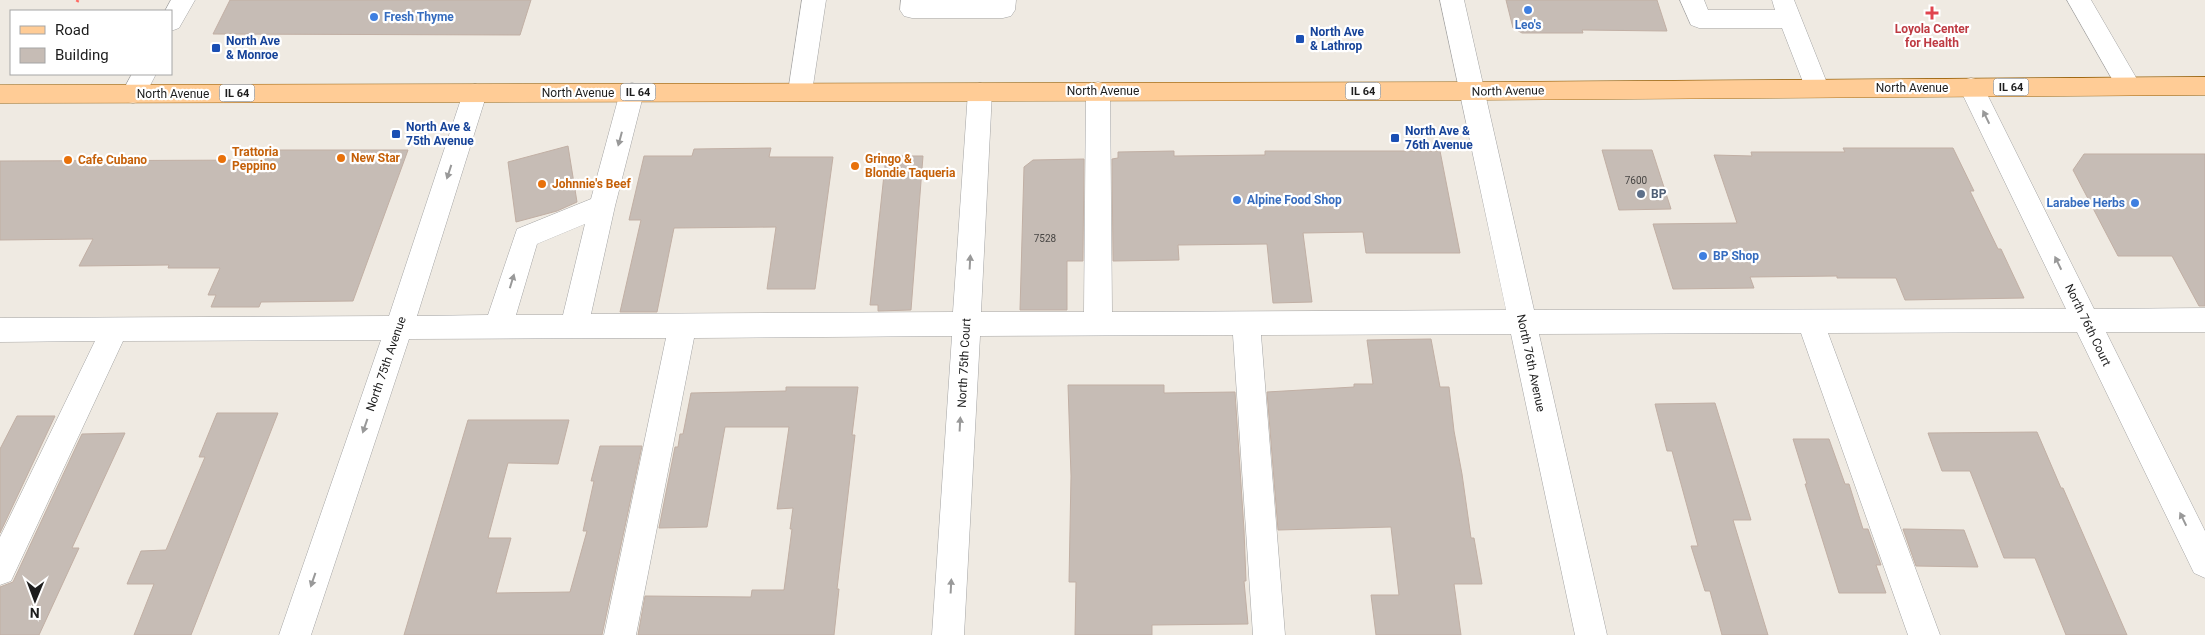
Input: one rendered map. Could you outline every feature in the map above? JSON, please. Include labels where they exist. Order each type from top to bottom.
[{"type":"main road","name":"North Avenue","points":[[0,94],[139,84],[475,93],[1472,91],[2205,86]]},
{"type":"street","points":[[172,20],[183,0]]},
{"type":"street","points":[[800,92],[814,0]]},
{"type":"street","points":[[913,0],[912,10],[1003,10],[1004,0]]},
{"type":"street","name":"North 76th Avenue","points":[[1452,0],[1591,635]]},
{"type":"street","points":[[1692,0],[1699,19],[1786,9],[1817,88]]},
{"type":"street","points":[[2079,0],[2129,86]]},
{"type":"street","name":"North 76th Court","points":[[1971,87],[2205,563]]},
{"type":"street","points":[[574,327],[602,206],[632,92]]},
{"type":"street","name":"North 75th Court","points":[[948,635],[980,92]]},
{"type":"street","points":[[1098,92],[1098,324]]},
{"type":"street","name":"North 75th Avenue","points":[[295,635],[399,328],[475,93]]},
{"type":"street","points":[[498,328],[526,237],[602,206]]},
{"type":"street","points":[[0,330],[966,324],[2205,320]]},
{"type":"street","points":[[1810,321],[1924,635]]},
{"type":"street","points":[[1246,324],[1269,635]]},
{"type":"street","points":[[620,635],[682,327]]},
{"type":"street","points":[[0,570],[114,330]]},
{"type":"building","name":"Fresh Thyme","points":[[230,0],[531,0],[520,35],[213,34]]},
{"type":"building","points":[[1506,0],[1657,0],[1667,31],[1582,30],[1583,33],[1522,33],[1513,28]]},
{"type":"building","name":"Johnnie's Beef","points":[[568,146],[577,202],[557,211],[516,222],[508,162]]},
{"type":"building","points":[[771,148],[769,157],[833,157],[815,289],[767,289],[776,227],[674,228],[657,312],[620,312],[641,220],[629,220],[644,156],[692,156],[694,149]]},
{"type":"building","points":[[1843,148],[1953,148],[1974,191],[1970,191],[1998,249],[2001,249],[2024,298],[1905,300],[1896,278],[1837,278],[1837,276],[1750,277],[1754,288],[1673,289],[1653,224],[1737,223],[1714,155],[1752,156],[1751,152],[1845,152]]},
{"type":"building","points":[[269,150],[408,150],[353,301],[261,302],[259,307],[211,307],[216,295],[208,295],[220,268],[168,268],[169,265],[79,266],[93,239],[0,240],[0,161],[265,160]]},
{"type":"building","points":[[1602,150],[1652,150],[1671,209],[1619,210]]},
{"type":"building","points":[[1174,151],[1174,156],[1265,155],[1265,151],[1440,151],[1460,253],[1366,253],[1363,232],[1303,233],[1312,302],[1273,303],[1267,244],[1178,245],[1179,260],[1113,261],[1112,159],[1118,158],[1118,152]]},
{"type":"building","name":"Larabee Herbs","points":[[2084,154],[2205,154],[2205,306],[2199,306],[2172,256],[2118,256],[2073,170]]},
{"type":"building","points":[[886,156],[923,156],[911,310],[878,311],[878,305],[870,305]]},
{"type":"building","points":[[1084,159],[1083,261],[1067,261],[1067,310],[1020,310],[1024,167],[1033,160]]},
{"type":"building","points":[[1431,339],[1440,387],[1449,387],[1471,538],[1474,538],[1482,584],[1454,584],[1461,635],[1376,635],[1371,595],[1399,595],[1391,527],[1278,530],[1267,392],[1354,387],[1354,384],[1373,384],[1367,340]]},
{"type":"building","points":[[1068,385],[1164,385],[1164,393],[1235,392],[1244,530],[1246,581],[1244,581],[1248,624],[1152,625],[1152,635],[1075,635],[1076,582],[1069,582],[1071,476]]},
{"type":"building","points":[[786,387],[858,387],[852,435],[855,435],[837,589],[839,589],[834,635],[638,635],[645,596],[751,597],[752,590],[784,590],[793,508],[777,509],[789,427],[725,427],[707,527],[659,528],[675,447],[678,447],[680,434],[683,434],[691,393],[786,391]]},
{"type":"building","points":[[1715,403],[1751,520],[1733,520],[1768,635],[1722,635],[1710,591],[1705,591],[1691,546],[1698,546],[1672,451],[1667,451],[1655,404]]},
{"type":"building","points":[[217,413],[278,413],[191,635],[134,635],[154,584],[127,584],[141,551],[166,550],[205,457],[199,457]]},
{"type":"building","points":[[17,416],[55,416],[0,533],[0,449]]},
{"type":"building","points":[[468,420],[569,420],[558,464],[508,463],[488,538],[511,538],[496,593],[570,592],[587,531],[583,531],[594,481],[591,481],[600,446],[642,446],[602,635],[404,635]]},
{"type":"building","points":[[2037,432],[2127,635],[2066,635],[2035,558],[2004,558],[1970,471],[1942,471],[1928,433]]},
{"type":"building","points":[[125,433],[72,548],[79,548],[39,635],[0,635],[0,587],[13,582],[82,434]]},
{"type":"building","points":[[1793,439],[1829,439],[1845,484],[1849,484],[1863,529],[1868,529],[1881,565],[1876,565],[1886,593],[1839,593]]},
{"type":"building","points":[[1903,529],[1964,530],[1978,567],[1916,566]]},
{"type":"place","name":"Leo's","points":[[1528,10]]},
{"type":"place","name":"Loyola Center for Health","points":[[1932,13]]},
{"type":"place","name":"Fresh Thyme","points":[[374,17]]},
{"type":"place","name":"North Ave & Lathrop","points":[[1300,39]]},
{"type":"place","name":"North Ave & Monroe","points":[[216,48]]},
{"type":"place","name":"North Ave & 75th Avenue","points":[[396,134]]},
{"type":"place","name":"North Ave & 76th Avenue","points":[[1395,138]]},
{"type":"place","name":"New Star","points":[[341,158]]},
{"type":"place","name":"Trattoria Peppino","points":[[222,159]]},
{"type":"place","name":"Cafe Cubano","points":[[68,160]]},
{"type":"place","name":"Gringo & Blondie Taqueria","points":[[855,166]]},
{"type":"place","name":"Johnnie's Beef","points":[[542,184]]},
{"type":"place","name":"BP","points":[[1641,194]]},
{"type":"place","name":"Alpine Food Shop","points":[[1237,200]]},
{"type":"place","name":"Larabee Herbs","points":[[2135,203]]},
{"type":"place","name":"BP Shop","points":[[1703,256]]}]
